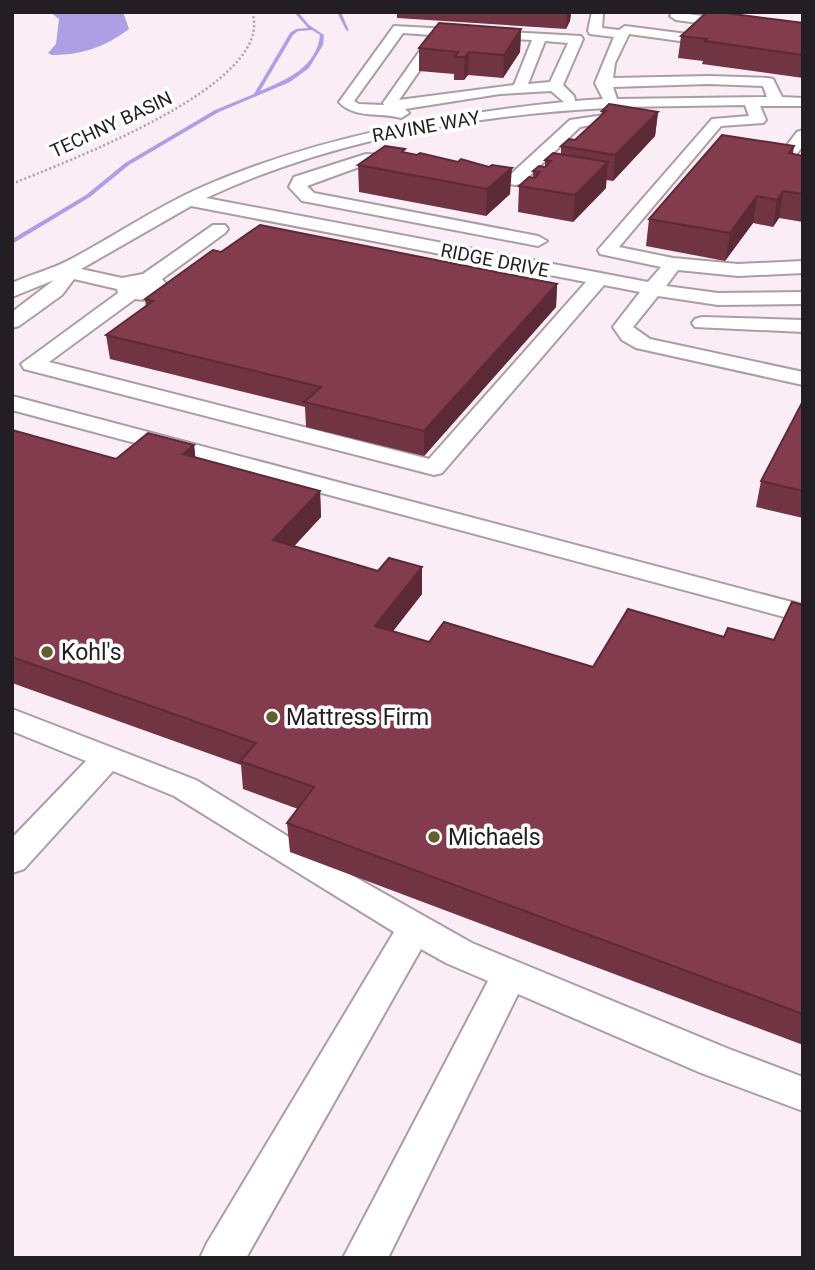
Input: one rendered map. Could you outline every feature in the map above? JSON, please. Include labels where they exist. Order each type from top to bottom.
[{"type":"street","points":[[680,12],[676,16],[803,33]]},
{"type":"street","points":[[596,13],[595,31],[621,36]]},
{"type":"street","points":[[555,86],[576,40],[399,29],[346,102],[355,108],[394,108],[519,88],[555,86],[574,104]]},
{"type":"street","points":[[622,117],[609,102],[602,83],[625,30],[683,42]]},
{"type":"street","points":[[421,125],[390,103],[413,79],[439,31]]},
{"type":"street","points":[[519,88],[540,37]]},
{"type":"street","points":[[602,83],[709,80],[768,82],[777,102]]},
{"type":"street","points":[[444,81],[519,88]]},
{"type":"street","points":[[751,101],[764,120],[717,122],[607,250],[673,264],[738,270],[803,267]]},
{"type":"street","name":"RAVINE WAY","points":[[12,291],[73,268],[189,200],[304,154],[421,125],[574,104],[803,102]]},
{"type":"street","points":[[452,169],[515,180],[575,123],[645,117]]},
{"type":"street","points":[[747,153],[785,158],[803,135]]},
{"type":"street","points":[[697,145],[722,149]]},
{"type":"street","points":[[304,154],[340,168]]},
{"type":"street","points":[[426,165],[389,158],[366,159],[300,181],[298,187],[307,197],[538,241]]},
{"type":"street","name":"RIDGE DRIVE","points":[[189,200],[651,290],[718,299],[803,298]]},
{"type":"street","points":[[73,268],[144,294],[156,290],[158,284],[148,280],[219,229]]},
{"type":"street","points":[[473,256],[495,233]]},
{"type":"street","points":[[673,264],[623,327],[629,336],[643,344],[803,379]]},
{"type":"street","name":"RAVINE WAY","points":[[12,322],[55,291],[73,268]]},
{"type":"street","points":[[129,288],[117,305],[32,364],[434,468],[598,280]]},
{"type":"street","points":[[702,323],[803,326]]},
{"type":"street","points":[[12,403],[803,614]]},
{"type":"street","points":[[12,719],[185,788],[334,881],[459,953],[715,1061],[803,1094]]},
{"type":"street","points":[[12,859],[109,756]]},
{"type":"street","points":[[222,1258],[415,928]]},
{"type":"street","points":[[365,1258],[510,974]]},
{"type":"path","name":"TECHNY BASIN","points":[[12,184],[137,132],[184,106],[230,69],[242,55],[253,35],[255,16],[252,12]]},
{"type":"shaded area","points":[[50,12],[123,12],[129,29],[93,49],[52,55],[48,53],[56,44],[59,19]]},
{"type":"building","points":[[707,12],[803,23],[803,55],[681,36]]},
{"type":"building","points":[[439,23],[521,29],[504,55],[469,52],[465,57],[455,57],[458,52],[419,48]]},
{"type":"building","points":[[609,104],[658,112],[615,155],[561,146],[569,139],[575,140],[606,111],[602,111]]},
{"type":"building","points":[[722,135],[794,146],[789,153],[803,156],[803,194],[783,191],[777,200],[757,196],[730,233],[649,219]]},
{"type":"building","points":[[385,146],[405,149],[402,152],[417,155],[420,153],[458,162],[461,159],[489,167],[492,165],[512,168],[487,189],[358,165]]},
{"type":"building","points":[[553,153],[608,162],[575,195],[519,186],[529,177],[535,178],[540,172],[533,171],[539,166],[545,167],[551,161],[545,160]]},
{"type":"building","points":[[260,225],[557,284],[424,431],[304,402],[321,387],[106,335],[153,301],[145,299],[213,250],[221,252]]},
{"type":"building","points":[[803,401],[803,491],[761,481]]},
{"type":"building","points":[[12,430],[116,459],[148,433],[194,445],[183,454],[320,491],[273,540],[378,571],[389,558],[422,567],[375,626],[429,642],[444,622],[593,667],[628,609],[724,637],[728,628],[774,640],[792,602],[803,605],[803,1014],[287,823],[314,787],[240,761],[256,743],[12,657]]},
{"type":"waterway","points":[[12,242],[88,196],[127,164],[217,111],[288,81],[307,67],[321,45],[322,35],[308,26],[296,12]]},
{"type":"waterway","points":[[339,12],[348,30]]},
{"type":"waterway","points":[[256,94],[292,34],[297,30],[312,29]]},
{"type":"place","name":"Kohl's","points":[[47,652]]},
{"type":"place","name":"Mattress Firm","points":[[272,717]]},
{"type":"place","name":"Michaels","points":[[434,837]]}]
